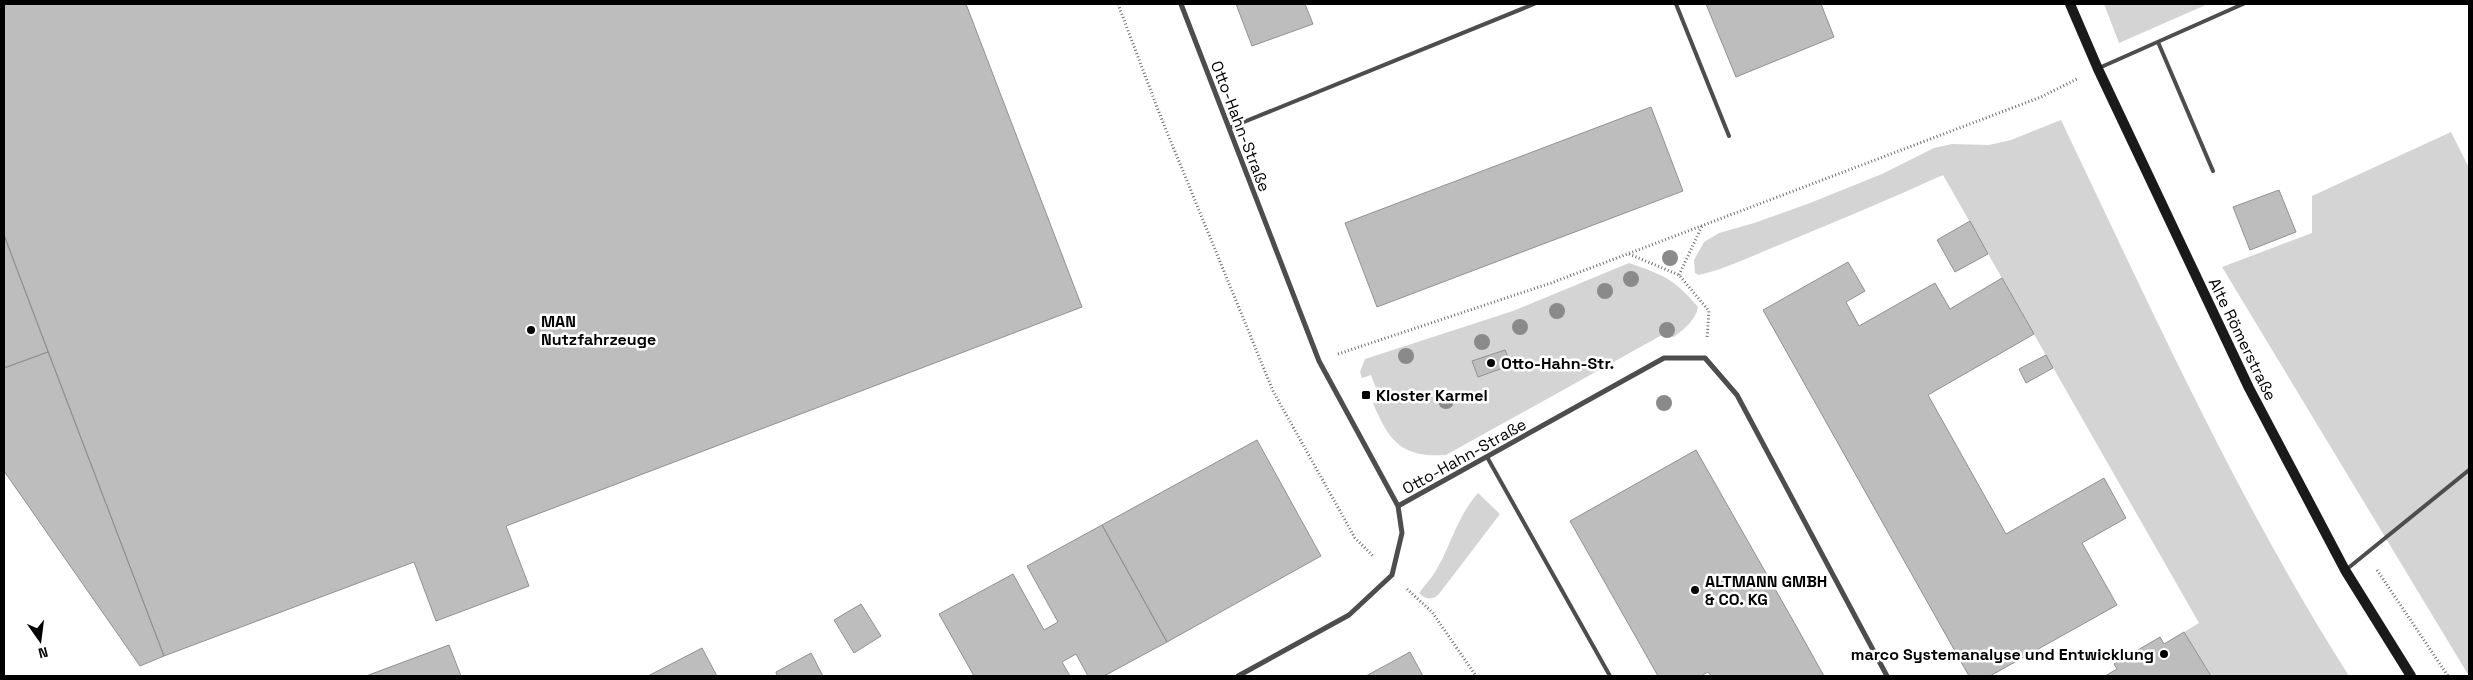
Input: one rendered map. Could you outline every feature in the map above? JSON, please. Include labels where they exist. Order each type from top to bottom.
[{"type":"main road","name":"Alte Römerstraße","points":[[2070,4],[2098,69],[2249,388],[2345,570],[2411,676]]},
{"type":"street","name":"Otto-Hahn-Straße","points":[[1181,4],[1319,361],[1398,506],[1664,358],[1705,358]]},
{"type":"street","points":[[1705,358],[1737,394],[1887,676]]},
{"type":"street","points":[[1238,676],[1349,615],[1392,575],[1402,533],[1398,506]]},
{"type":"lane","points":[[1229,128],[1534,4]]},
{"type":"lane","points":[[1676,4],[1729,136]]},
{"type":"lane","points":[[2098,69],[2243,4]]},
{"type":"lane","points":[[2158,42],[2213,171]]},
{"type":"lane","points":[[1487,458],[1610,676]]},
{"type":"lane","points":[[2345,570],[2469,470]]},
{"type":"path","points":[[1118,4],[1160,115],[1273,391],[1355,538],[1432,612],[1476,676]]},
{"type":"path","points":[[1319,361],[1551,283],[1629,254],[2041,97],[2098,69]]},
{"type":"path","points":[[1679,275],[1702,226]]},
{"type":"path","points":[[1629,254],[1679,275],[1708,312],[1705,358]]},
{"type":"path","points":[[2365,554],[2448,676]]},
{"type":"shaded area","points":[[2104,4],[2208,4],[2119,43]]},
{"type":"shaded area","points":[[2061,120],[2162,332],[2232,472],[2308,609],[2349,676],[2211,676],[2184,632],[2199,623],[1943,175],[1718,270],[1699,275],[1695,273],[1694,260],[1704,242],[1719,233],[1810,203],[1882,174],[1934,148],[1952,144],[1989,145],[2011,140]]},
{"type":"shaded area","points":[[2451,132],[2469,168],[2469,676],[2222,267],[2312,233],[2312,196]]},
{"type":"shaded area","points":[[1629,263],[1668,279],[1682,290],[1698,307],[1692,320],[1674,337],[1662,335],[1446,455],[1431,455],[1407,450],[1391,437],[1373,403],[1381,401],[1371,375],[1362,378],[1360,372],[1365,359],[1513,311]]},
{"type":"shaded area","points":[[1478,493],[1500,514],[1439,594],[1431,598],[1424,597],[1419,593],[1441,562],[1464,512]]},
{"type":"building","name":"MAN Nutzfahrzeuge","points":[[4,4],[966,4],[1082,307],[506,526],[529,586],[436,621],[414,562],[164,656],[4,235]]},
{"type":"building","points":[[1236,4],[1305,4],[1313,24],[1252,46]]},
{"type":"building","points":[[1706,4],[1821,4],[1834,37],[1736,77]]},
{"type":"building","points":[[1651,107],[1683,191],[1377,307],[1345,223]]},
{"type":"building","points":[[2279,190],[2296,232],[2250,250],[2233,207]]},
{"type":"building","points":[[1970,221],[1988,254],[1955,272],[1937,240]]},
{"type":"building","points":[[4,235],[48,352],[4,368]]},
{"type":"building","points":[[1848,262],[1865,291],[1846,302],[1859,326],[1935,283],[1950,309],[2002,278],[2034,334],[1928,395],[2006,534],[2104,478],[2126,518],[2082,543],[2117,605],[1990,676],[1969,676],[1763,310]]},
{"type":"building","name":"Otto-Hahn-Str.","points":[[1505,350],[1511,365],[1478,377],[1472,361]]},
{"type":"building","points":[[48,352],[164,656],[140,666],[4,471],[4,368]]},
{"type":"building","points":[[2046,355],[2053,368],[2026,383],[2019,369]]},
{"type":"building","points":[[1257,440],[1321,556],[1167,642],[1102,525]]},
{"type":"building","points":[[1696,450],[1824,676],[1711,676],[1708,672],[1701,676],[1658,676],[1570,521]]},
{"type":"building","points":[[1102,525],[1167,642],[1104,676],[1088,676],[1076,654],[1062,662],[1070,676],[974,676],[939,614],[1013,574],[1044,630],[1058,622],[1027,566]]},
{"type":"building","points":[[861,604],[881,636],[854,653],[834,620]]},
{"type":"building","name":"marco Systemanalyse und Entwicklung","points":[[2184,632],[2211,676],[2105,676],[2117,669],[2114,664],[2160,637],[2164,644]]},
{"type":"building","points":[[449,645],[461,676],[366,676]]},
{"type":"building","points":[[702,648],[717,676],[648,676]]},
{"type":"building","points":[[1410,652],[1423,676],[1366,676]]},
{"type":"building","points":[[811,653],[823,676],[777,676],[776,672]]},
{"type":"place","name":"MAN Nutzfahrzeuge","points":[[531,330]]},
{"type":"place","name":"Otto-Hahn-Str.","points":[[1491,363]]},
{"type":"place","name":"Kloster Karmel","points":[[1366,395]]},
{"type":"place","name":"ALTMANN GMBH & CO. KG","points":[[1695,590]]},
{"type":"place","name":"marco Systemanalyse und Entwicklung","points":[[2164,654]]}]
